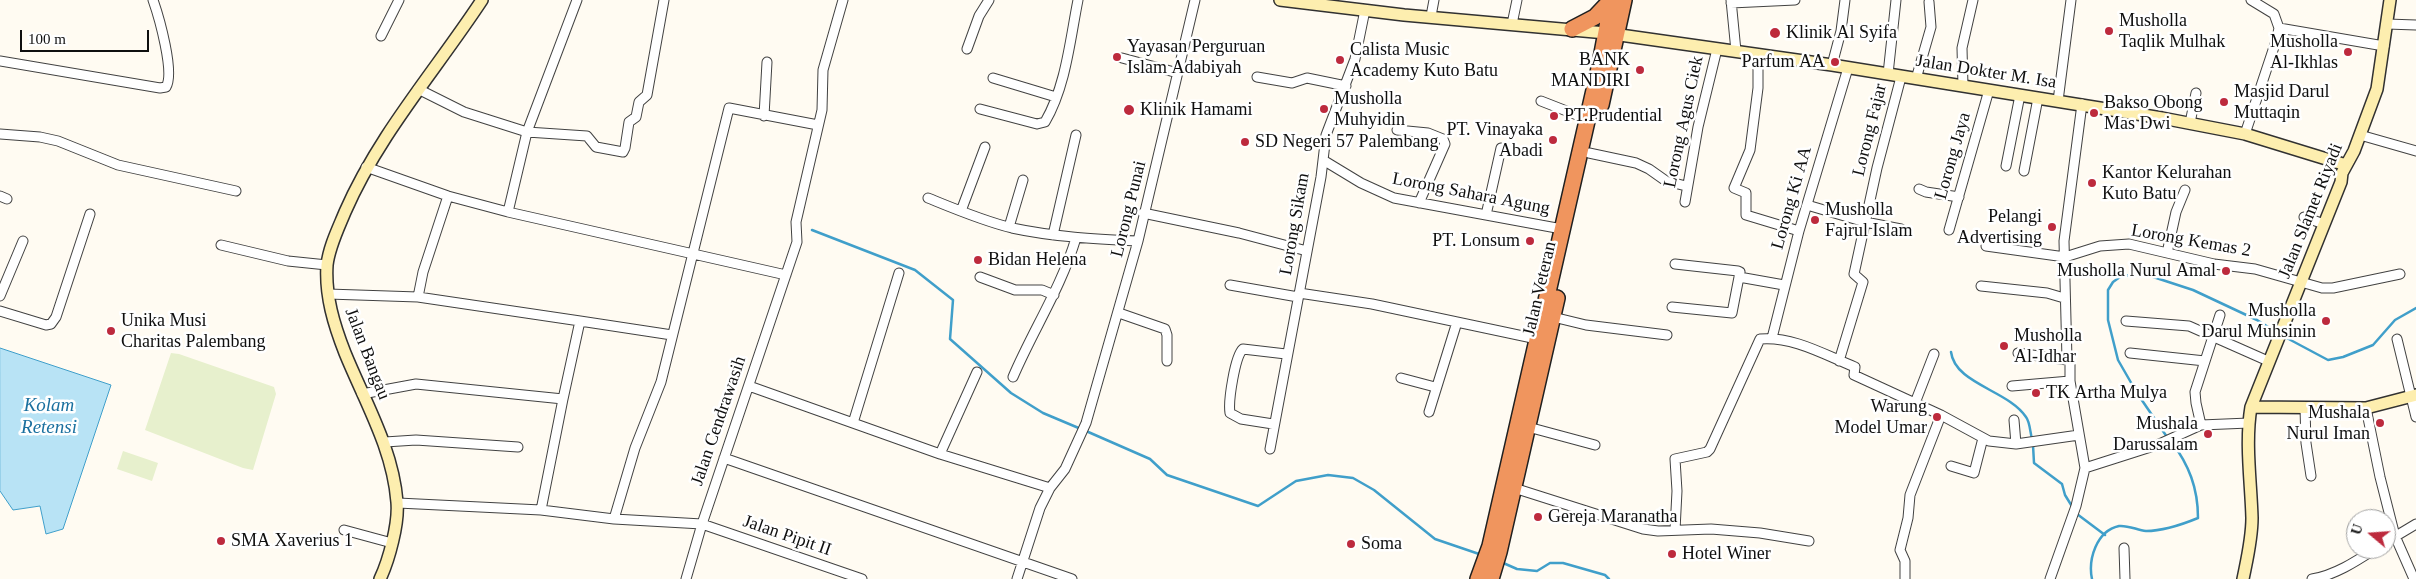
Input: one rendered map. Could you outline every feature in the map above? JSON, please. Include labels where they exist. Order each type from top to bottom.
[{"type":"highway","points":[[1572,29],[1595,18],[1612,0]]},
{"type":"highway","points":[[1612,0],[1612,34]]},
{"type":"highway","points":[[1612,34],[1624,0]]},
{"type":"highway","name":"Jalan Veteran","points":[[1494,549],[1537,339],[1587,119],[1612,34]]},
{"type":"highway","name":"Jalan Veteran","points":[[1494,549],[1514,488],[1528,427],[1589,153],[1612,34]]},
{"type":"highway","points":[[1485,577],[1494,549]]},
{"type":"street","points":[[0,61],[152,87],[166,87],[169,82],[165,47],[159,15],[153,0]]},
{"type":"street","points":[[381,36],[399,0]]},
{"type":"street","name":"Jalan Bangau","points":[[384,578],[398,503],[385,442],[362,394],[335,327],[328,294],[327,265],[333,240],[366,167],[418,89],[482,0]]},
{"type":"street","points":[[508,212],[527,132],[577,0]]},
{"type":"street","points":[[418,89],[464,112],[527,132],[587,136],[596,148],[623,152],[629,122],[636,117],[639,102],[647,95],[664,0]]},
{"type":"street","name":"Jalan Cendrawasih","points":[[686,579],[702,524],[797,242],[796,222],[823,102],[821,79],[843,0]]},
{"type":"street","points":[[967,49],[977,21],[989,0]]},
{"type":"street","points":[[980,109],[1040,124],[1047,120],[1066,62],[1078,0]]},
{"type":"street","name":"Lorong Punai","points":[[1017,579],[1040,508],[1050,488],[1065,469],[1086,423],[1119,313],[1138,241],[1195,0]]},
{"type":"street","name":"Jalan Dokter M. Isa","points":[[1280,0],[1365,10],[1572,29],[1832,65],[2190,123],[2245,134],[2346,165]]},
{"type":"street","points":[[1431,16],[1434,0]]},
{"type":"street","points":[[1512,24],[1516,0]]},
{"type":"street","points":[[1736,51],[1731,1],[1795,0]]},
{"type":"street","points":[[1832,65],[1841,31],[1845,0]]},
{"type":"street","points":[[1888,74],[1896,0]]},
{"type":"street","points":[[1963,86],[1962,48],[1973,0]]},
{"type":"street","points":[[2058,101],[2071,0]]},
{"type":"street","points":[[2245,134],[2272,58],[2279,28],[2274,14],[2268,8],[2251,0]]},
{"type":"street","name":"Jalan Slamet Riyadi","points":[[2243,579],[2252,521],[2249,423],[2251,407],[2341,182],[2346,165],[2360,136],[2377,89],[2390,0]]},
{"type":"street","points":[[1916,79],[1931,27],[1929,2]]},
{"type":"street","name":"Lorong Sikam","points":[[1270,448],[1329,125],[1346,86],[1355,59],[1365,10]]},
{"type":"street","points":[[2387,24],[2416,25]]},
{"type":"street","points":[[2279,28],[2384,46]]},
{"type":"street","name":"Lorong Agus Ciek","points":[[1685,202],[1686,186],[1698,126],[1717,48]]},
{"type":"street","points":[[1758,54],[1758,88],[1753,134],[1750,150],[1740,170],[1735,189],[1746,193],[1746,215],[1799,231]]},
{"type":"street","points":[[1122,58],[1178,73]]},
{"type":"street","points":[[764,116],[767,62]]},
{"type":"street","name":"Lorong Ki AA","points":[[1772,338],[1799,231],[1848,68]]},
{"type":"street","name":"Lorong Fajar","points":[[1838,361],[1863,282],[1854,274],[1900,77]]},
{"type":"street","points":[[993,78],[1056,97]]},
{"type":"street","points":[[1257,78],[1292,84],[1307,78],[1346,86]]},
{"type":"street","name":"Lorong Jaya","points":[[1949,230],[1989,90]]},
{"type":"street","points":[[2190,123],[2196,93]]},
{"type":"street","points":[[2006,166],[2020,95]]},
{"type":"street","points":[[2024,171],[2038,98]]},
{"type":"street","points":[[1541,101],[1587,119]]},
{"type":"street","points":[[2050,579],[2076,506],[2085,468],[2070,381],[2070,362],[2067,360],[2064,298],[2064,231],[2082,104]]},
{"type":"street","points":[[614,519],[635,448],[660,382],[729,108],[818,125]]},
{"type":"street","points":[[1397,130],[1428,133],[1443,139],[1445,144],[1419,203]]},
{"type":"street","points":[[0,134],[40,137],[58,141],[118,165],[236,191]]},
{"type":"street","points":[[1053,235],[1076,135]]},
{"type":"street","points":[[2360,136],[2416,151]]},
{"type":"street","points":[[961,211],[985,147]]},
{"type":"street","points":[[1486,215],[1501,148]]},
{"type":"street","points":[[2341,182],[2353,159],[2354,151]]},
{"type":"street","points":[[1589,153],[1636,163],[1649,169],[1666,181],[1686,186]]},
{"type":"street","name":"Lorong Sahara Agung","points":[[1323,160],[1386,195],[1419,203],[1562,229]]},
{"type":"street","points":[[366,167],[448,196],[508,212],[786,275]]},
{"type":"street","points":[[1009,227],[1023,180]]},
{"type":"street","points":[[1919,189],[1926,192],[1958,197]]},
{"type":"street","points":[[2167,253],[2176,212],[2185,190]]},
{"type":"street","points":[[418,297],[423,272],[448,196]]},
{"type":"street","points":[[928,198],[1009,227],[1076,238],[1138,241]]},
{"type":"street","points":[[1807,205],[1865,222],[1902,229]]},
{"type":"street","points":[[1144,213],[1239,233],[1307,251]]},
{"type":"street","points":[[0,311],[46,325],[52,324],[90,214]]},
{"type":"street","points":[[2304,217],[2324,224]]},
{"type":"street","points":[[1013,377],[1030,338],[1066,270],[1076,238]]},
{"type":"street","points":[[0,296],[23,241]]},
{"type":"street","name":"Lorong Kemas 2","points":[[1986,246],[2065,257],[2100,246],[2129,244],[2214,264],[2255,269],[2300,284],[2333,288],[2400,274]]},
{"type":"street","points":[[221,245],[288,261],[327,265]]},
{"type":"street","points":[[1672,307],[1733,313],[1740,272],[1675,264]]},
{"type":"street","points":[[853,423],[899,273]]},
{"type":"street","points":[[980,276],[1015,290],[1042,290],[1054,295]]},
{"type":"street","points":[[1739,277],[1784,285]]},
{"type":"street","points":[[1230,285],[1372,304],[1537,339]]},
{"type":"street","points":[[1981,286],[2047,293],[2064,298]]},
{"type":"street","points":[[328,294],[418,297],[672,335]]},
{"type":"street","points":[[1119,313],[1165,329],[1167,335],[1167,361]]},
{"type":"street","points":[[2201,425],[2195,392],[2220,315]]},
{"type":"street","points":[[1553,317],[1594,327],[1667,336]]},
{"type":"street","points":[[541,510],[580,321]]},
{"type":"street","points":[[2126,321],[2188,326],[2268,361]]},
{"type":"street","points":[[1428,412],[1456,322]]},
{"type":"street","points":[[1675,530],[1677,491],[1675,459],[1707,452],[1710,449],[1758,340],[1772,338],[1805,346],[1855,367],[1854,375],[1941,415],[1989,441],[2016,444],[2079,435]]},
{"type":"street","points":[[2396,339],[2414,396],[2416,417]]},
{"type":"street","points":[[1273,424],[1241,419],[1230,413],[1230,400],[1237,358],[1243,349],[1286,354]]},
{"type":"street","points":[[2018,353],[2067,360]]},
{"type":"street","points":[[2130,353],[2205,361]]},
{"type":"street","points":[[1915,403],[1934,354]]},
{"type":"street","points":[[940,454],[977,372]]},
{"type":"street","points":[[1401,378],[1435,387]]},
{"type":"street","points":[[2012,386],[2070,381]]},
{"type":"street","points":[[362,394],[416,384],[563,399]]},
{"type":"street","points":[[748,386],[940,454],[1050,488]]},
{"type":"street","points":[[2251,407],[2366,408],[2414,396]]},
{"type":"street","points":[[2305,408],[2306,443],[2311,476]]},
{"type":"street","points":[[2366,408],[2388,509]]},
{"type":"street","points":[[1905,579],[1905,561],[1900,550],[1908,518],[1910,495],[1941,415]]},
{"type":"street","points":[[2014,420],[2016,444]]},
{"type":"street","points":[[2085,468],[2170,440],[2201,425],[2249,423]]},
{"type":"street","points":[[1528,427],[1595,445]]},
{"type":"street","points":[[1951,466],[1974,473],[1982,438]]},
{"type":"street","points":[[385,442],[416,440],[518,447]]},
{"type":"street","points":[[724,458],[1022,560],[1072,579]]},
{"type":"street","points":[[1514,488],[1642,529],[1711,529],[1760,533],[1809,541]]},
{"type":"street","name":"Jalan Pipit II","points":[[398,503],[541,510],[614,519],[702,524],[862,579]]},
{"type":"street","points":[[2396,535],[2416,524]]},
{"type":"street","points":[[344,530],[392,543]]},
{"type":"street","points":[[2396,538],[2414,579]]},
{"type":"street","points":[[2124,548],[2125,579]]},
{"type":"street","points":[[2312,579],[2324,577],[2359,559]]},
{"type":"green space","points":[[171,353],[179,354],[274,387],[276,394],[253,470],[243,468],[145,430]]},
{"type":"green space","points":[[123,451],[158,463],[152,481],[117,469]]},
{"type":"water","name":"Kolam Retensi","points":[[0,348],[111,385],[63,529],[46,534],[40,506],[13,510],[0,491]]},
{"type":"waterway","points":[[812,230],[915,270],[953,300],[950,339],[1011,393],[1043,413],[1081,429]]},
{"type":"waterway","points":[[2167,437],[2137,393],[2118,360],[2108,320],[2108,290],[2113,282],[2120,277],[2141,273],[2193,290],[2257,320],[2278,333]]},
{"type":"waterway","points":[[2283,336],[2328,360],[2343,357],[2373,345],[2395,320],[2416,308]]},
{"type":"waterway","points":[[1951,352],[1955,363],[1962,372],[2018,408],[2027,419],[2032,439]]},
{"type":"waterway","points":[[1086,431],[1150,459],[1167,475],[1258,506],[1296,481],[1328,475],[1353,478],[1374,490],[1435,539],[1482,555]]},
{"type":"waterway","points":[[2092,579],[2091,563],[2095,547],[2099,540],[2111,529],[2122,526],[2146,531],[2159,530],[2198,518],[2198,507],[2191,477],[2183,459],[2171,441]]},
{"type":"waterway","points":[[2033,445],[2034,463],[2062,484],[2065,495],[2073,508]]},
{"type":"waterway","points":[[2077,514],[2105,535]]},
{"type":"waterway","points":[[1501,562],[1517,569],[1537,571],[1550,563],[1563,563],[1605,575],[1609,579]]},
{"type":"place","name":"Musholla Taqlik Mulhak","points":[[2109,31]]},
{"type":"place","name":"Klinik Al Syifa","points":[[1775,33]]},
{"type":"place","name":"Musholla Al-Ikhlas","points":[[2348,52]]},
{"type":"place","name":"Yayasan Perguruan Islam Adabiyah","points":[[1117,57]]},
{"type":"place","name":"Calista Music Academy Kuto Batu","points":[[1340,60]]},
{"type":"place","name":"Parfum AA","points":[[1835,62]]},
{"type":"place","name":"BANK MANDIRI","points":[[1640,70]]},
{"type":"place","name":"Masjid Darul Muttaqin","points":[[2224,102]]},
{"type":"place","name":"Musholla Muhyidin","points":[[1324,109]]},
{"type":"place","name":"Klinik Hamami","points":[[1129,110]]},
{"type":"place","name":"Bakso Obong Mas Dwi","points":[[2094,113]]},
{"type":"place","name":"PT.Prudential","points":[[1554,116]]},
{"type":"place","name":"PT. Vinayaka Abadi","points":[[1553,140]]},
{"type":"place","name":"SD Negeri 57 Palembang","points":[[1245,142]]},
{"type":"place","name":"Kantor Kelurahan Kuto Batu","points":[[2092,183]]},
{"type":"place","name":"Musholla Fajrul Islam","points":[[1815,220]]},
{"type":"place","name":"Pelangi Advertising","points":[[2052,227]]},
{"type":"place","name":"PT. Lonsum","points":[[1530,241]]},
{"type":"place","name":"Bidan Helena","points":[[978,260]]},
{"type":"place","name":"Musholla Nurul Amal","points":[[2226,271]]},
{"type":"place","name":"Musholla Darul Muhsinin","points":[[2326,321]]},
{"type":"place","name":"Unika Musi Charitas Palembang","points":[[111,331]]},
{"type":"place","name":"Musholla Al-Idhar","points":[[2004,346]]},
{"type":"place","name":"TK Artha Mulya","points":[[2036,393]]},
{"type":"place","name":"Warung Model Umar","points":[[1937,417]]},
{"type":"place","name":"Mushala Nurul Iman","points":[[2380,423]]},
{"type":"place","name":"Mushala Darussalam","points":[[2208,434]]},
{"type":"place","name":"Gereja Maranatha","points":[[1538,517]]},
{"type":"place","name":"SMA Xaverius 1","points":[[221,541]]},
{"type":"place","name":"Soma","points":[[1351,544]]},
{"type":"place","name":"Hotel Winer","points":[[1672,554]]}]
